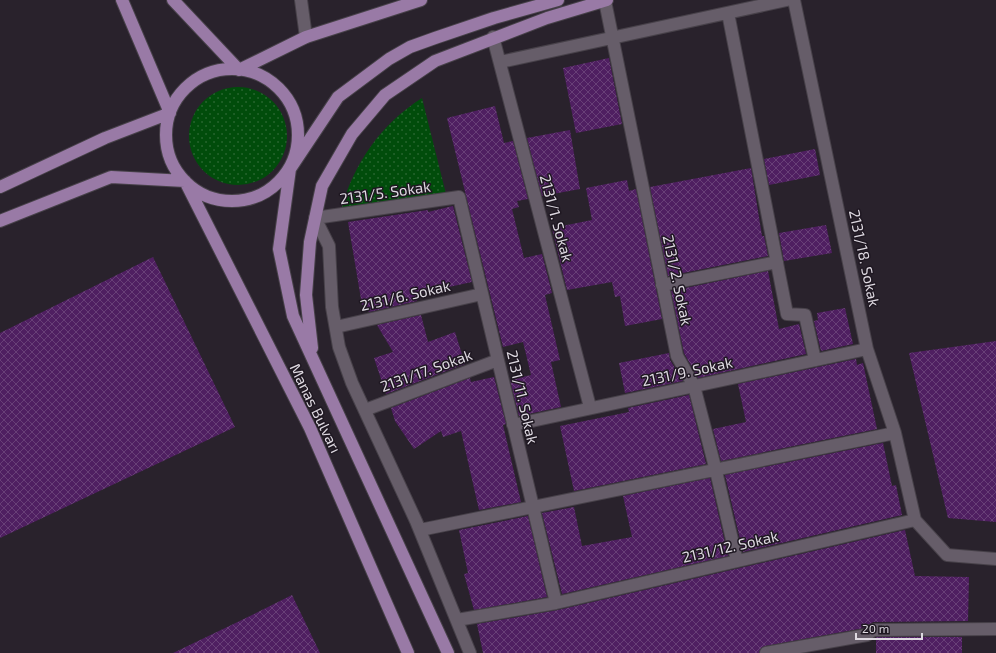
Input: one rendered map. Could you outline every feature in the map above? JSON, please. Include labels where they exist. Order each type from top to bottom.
[{"type":"main road","points":[[122,0],[170,113]]},
{"type":"main road","points":[[173,0],[239,70]]},
{"type":"main road","points":[[239,70],[306,37],[421,0]]},
{"type":"main road","points":[[290,169],[298,144],[299,132],[295,113],[286,96],[272,82],[258,75],[239,70],[213,72],[194,82],[178,97],[170,113],[166,134],[167,147],[176,171],[184,181],[202,194],[218,200],[239,201],[259,196],[277,184],[290,169],[338,97],[389,59],[410,47],[435,38],[494,18],[558,0]]},
{"type":"main road","points":[[314,357],[306,295],[310,242],[322,186],[352,134],[385,95],[435,61],[493,37],[547,18],[606,1]]},
{"type":"main road","points":[[0,187],[105,138],[170,113]]},
{"type":"main road","name":"Manas Bulvarı","points":[[290,169],[279,249],[294,316],[448,653]]},
{"type":"main road","points":[[0,221],[111,177],[184,181]]},
{"type":"main road","name":"Manas Bulvarı","points":[[184,181],[310,428],[408,653]]},
{"type":"street","points":[[302,0],[306,37]]},
{"type":"street","points":[[500,62],[787,0]]},
{"type":"street","name":"2131/18. Sokak","points":[[794,0],[867,348],[895,434],[915,520]]},
{"type":"street","name":"2131/2. Sokak","points":[[606,1],[612,38],[677,356],[694,386],[737,561]]},
{"type":"street","points":[[728,13],[787,314],[805,315],[815,360]]},
{"type":"street","name":"2131/1. Sokak","points":[[493,37],[590,407]]},
{"type":"street","name":"2131/5. Sokak","points":[[315,218],[459,197]]},
{"type":"street","name":"2131/11. Sokak","points":[[459,197],[556,603]]},
{"type":"street","points":[[315,218],[329,246],[332,307],[339,347],[352,383],[420,530],[470,653]]},
{"type":"street","points":[[662,285],[777,262]]},
{"type":"street","name":"2131/6. Sokak","points":[[336,327],[482,294]]},
{"type":"street","name":"2131/9. Sokak","points":[[513,425],[590,407],[867,348]]},
{"type":"street","name":"2131/17. Sokak","points":[[365,410],[498,360]]},
{"type":"street","points":[[420,530],[895,434]]},
{"type":"street","points":[[915,520],[947,555],[996,559]]},
{"type":"street","name":"2131/12. Sokak","points":[[457,620],[556,603],[915,520]]},
{"type":"street","points":[[766,653],[867,635],[873,630],[996,629]]},
{"type":"green space","points":[[238,87],[257,91],[272,102],[283,117],[287,136],[283,155],[272,170],[257,181],[238,185],[219,181],[204,170],[193,155],[189,136],[193,117],[204,102],[219,91]]},
{"type":"green space","points":[[422,98],[446,194],[341,211],[353,177],[361,161],[371,147],[394,120],[407,108]]},
{"type":"building","points":[[609,58],[622,124],[576,133],[563,68]]},
{"type":"building","points":[[495,106],[504,143],[513,141],[528,199],[517,201],[519,207],[512,209],[524,258],[542,254],[552,293],[545,295],[560,360],[551,362],[561,407],[519,416],[510,380],[531,375],[523,342],[503,347],[447,118]]},
{"type":"building","points":[[570,130],[580,189],[542,196],[527,138]]},
{"type":"building","points":[[815,149],[820,175],[769,185],[764,159]]},
{"type":"building","points":[[751,168],[762,236],[764,236],[768,256],[668,276],[650,187]]},
{"type":"building","points":[[627,180],[629,191],[636,189],[662,319],[625,326],[620,296],[615,297],[612,282],[567,290],[552,228],[592,220],[586,188]]},
{"type":"building","points":[[453,206],[472,282],[416,294],[417,301],[369,312],[365,305],[362,305],[348,222],[428,210],[428,212]]},
{"type":"building","points":[[826,225],[832,253],[784,261],[779,233]]},
{"type":"building","points":[[153,257],[235,427],[0,538],[0,333]]},
{"type":"building","points":[[768,271],[779,329],[799,324],[806,354],[698,378],[684,353],[671,291]]},
{"type":"building","points":[[845,308],[853,344],[821,351],[814,321],[818,320],[817,313]]},
{"type":"building","points":[[421,315],[428,342],[455,332],[465,364],[386,394],[374,358],[393,352],[377,325]]},
{"type":"building","points":[[996,341],[996,522],[948,518],[909,353]]},
{"type":"building","points":[[669,353],[670,360],[683,381],[625,393],[619,363]]},
{"type":"building","points":[[856,359],[857,365],[863,363],[877,429],[721,461],[713,429],[746,422],[738,384]]},
{"type":"building","points":[[494,377],[506,424],[503,425],[521,502],[479,510],[461,431],[443,437],[441,431],[414,449],[395,421],[391,408],[470,378],[471,382]]},
{"type":"building","points":[[689,395],[706,464],[574,491],[560,426],[629,412],[628,408]]},
{"type":"building","points":[[883,443],[892,486],[896,485],[902,515],[743,552],[725,475]]},
{"type":"building","points":[[710,478],[728,556],[562,594],[542,513],[574,507],[582,546],[632,537],[623,496]]},
{"type":"building","points":[[528,516],[547,597],[474,610],[464,574],[468,573],[459,530]]},
{"type":"building","points":[[905,530],[915,576],[969,577],[968,621],[873,622],[864,628],[765,646],[761,648],[759,653],[483,653],[477,624],[558,610]]},
{"type":"building","points":[[292,595],[320,653],[173,653],[248,617]]},
{"type":"building","points":[[876,637],[962,637],[962,653],[876,653]]}]
